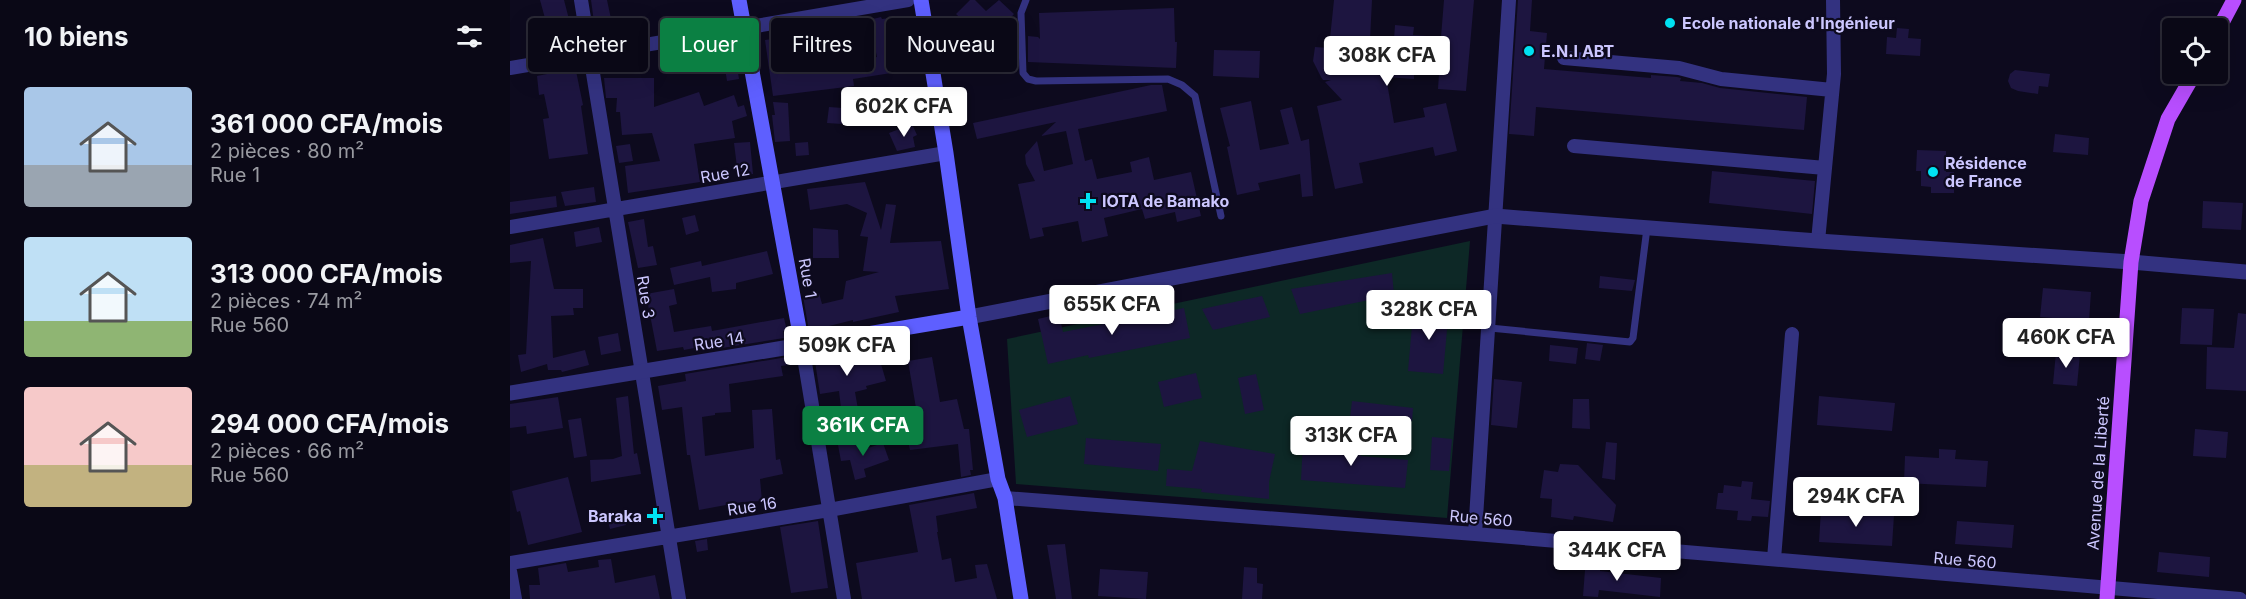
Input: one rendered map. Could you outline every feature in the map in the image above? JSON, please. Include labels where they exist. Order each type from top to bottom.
[{"type":"main road","name":"Rue 1","points":[[739,0],[742,18]]},
{"type":"main road","points":[[921,0],[946,153],[969,317],[998,479],[1005,498],[1021,599]]},
{"type":"main road","points":[[2225,18],[2235,0]]},
{"type":"main road","name":"Rue 1","points":[[752,72],[802,345]]},
{"type":"main road","name":"Avenue de la Liberté","points":[[2108,594],[2131,262],[2141,201],[2168,119],[2188,84]]},
{"type":"main road","name":"Rue 14","points":[[802,345],[969,317]]},
{"type":"street","name":"Rue 3","points":[[581,0],[584,18]]},
{"type":"street","points":[[759,25],[908,0]]},
{"type":"street","points":[[1475,534],[1490,328],[1509,0]]},
{"type":"street","points":[[1818,241],[1832,90],[1833,0]]},
{"type":"street","points":[[1563,58],[1679,68],[1721,79],[1832,90]]},
{"type":"street","points":[[510,68],[528,65]]},
{"type":"street","name":"Rue 3","points":[[593,72],[679,599]]},
{"type":"street","points":[[1574,146],[1825,168]]},
{"type":"street","name":"Rue 12","points":[[510,227],[946,153]]},
{"type":"street","points":[[969,317],[1496,216],[2246,272]]},
{"type":"street","points":[[1774,559],[1792,334]]},
{"type":"street","name":"Rue 14","points":[[510,393],[802,345]]},
{"type":"street","name":"Rue 1","points":[[802,345],[844,599]]},
{"type":"street","name":"Rue 16","points":[[510,563],[829,510],[998,479]]},
{"type":"street","name":"Rue 560","points":[[1005,498],[1774,559],[2108,594],[2240,599]]},
{"type":"street","points":[[510,571],[515,599]]},
{"type":"lane","points":[[1026,0],[1021,13],[1023,73],[1028,79],[1036,81],[1168,79],[1182,85],[1195,96],[1221,216]]},
{"type":"lane","points":[[1490,328],[1630,342],[1633,338],[1647,228]]},
{"type":"green space","points":[[1470,241],[1447,518],[1016,484],[1007,339]]},
{"type":"building","points":[[540,0],[564,0],[569,18],[545,18]]},
{"type":"building","points":[[591,0],[607,0],[611,18],[593,18]]},
{"type":"building","points":[[970,0],[975,0],[986,11],[999,0],[1014,14],[1010,18],[960,18],[956,14]]},
{"type":"building","points":[[1334,0],[1372,0],[1370,40],[1393,55],[1395,25],[1414,27],[1413,35],[1441,37],[1444,0],[1474,0],[1466,91],[1438,89],[1439,74],[1414,72],[1414,79],[1386,77],[1394,123],[1425,117],[1423,108],[1446,103],[1457,151],[1435,156],[1433,147],[1359,163],[1363,183],[1335,189],[1317,106],[1342,100],[1325,82],[1331,80],[1323,80],[1313,61],[1315,47],[1329,48]]},
{"type":"building","name":"E.N.I ABT","points":[[1518,0],[1532,0],[1530,31],[1547,33],[1544,69],[1651,78],[1651,75],[1677,77],[1681,78],[1680,81],[1702,83],[1720,88],[1807,97],[1804,130],[1536,107],[1534,136],[1509,134]]},
{"type":"building","points":[[1174,8],[1175,42],[1177,42],[1176,68],[1028,62],[1028,36],[1040,39],[1039,13]]},
{"type":"building","points":[[874,19],[886,19],[886,72],[898,72],[853,79],[854,86],[773,96],[765,40],[771,39],[771,72],[874,72],[874,57],[877,57],[874,43]]},
{"type":"building","points":[[1897,28],[1909,29],[1908,38],[1921,39],[1920,56],[1886,54],[1887,37],[1896,38]]},
{"type":"building","points":[[1214,50],[1260,51],[1259,78],[1213,76]]},
{"type":"building","points":[[2015,70],[2050,74],[2048,87],[2039,86],[2038,94],[2011,88],[2008,81],[2010,74]]},
{"type":"building","points":[[576,72],[583,105],[581,106],[588,154],[549,159],[543,119],[549,118],[544,94],[539,95],[537,76]]},
{"type":"building","points":[[726,72],[738,72],[739,79],[727,81]]},
{"type":"building","points":[[604,78],[654,78],[654,107],[699,92],[704,106],[734,95],[738,107],[744,105],[747,116],[732,121],[735,138],[694,144],[700,182],[628,193],[625,166],[660,161],[652,133],[622,135],[620,112],[616,112],[617,98],[606,98]]},
{"type":"building","points":[[1151,85],[1162,85],[1167,111],[1078,129],[1085,161],[1092,159],[1097,179],[1132,172],[1130,162],[1149,157],[1154,180],[1191,172],[1201,216],[1177,222],[1175,212],[1145,219],[1142,209],[1104,218],[1108,236],[1082,242],[1078,221],[1042,228],[1044,236],[1030,239],[1018,184],[1035,181],[1026,164],[1025,155],[1037,141],[1044,171],[1073,164],[1066,131],[1041,136],[1056,122],[977,139],[973,123]]},
{"type":"building","points":[[1251,101],[1260,150],[1289,144],[1280,110],[1292,107],[1301,141],[1309,139],[1313,196],[1302,197],[1300,174],[1258,183],[1260,190],[1237,195],[1227,147],[1230,146],[1220,108]]},
{"type":"building","points":[[773,102],[788,103],[790,141],[775,142]]},
{"type":"building","points":[[829,107],[843,108],[842,124],[827,123]]},
{"type":"building","points":[[912,124],[917,135],[913,137],[915,147],[897,151],[889,133]]},
{"type":"building","points":[[2055,134],[2089,138],[2088,155],[2053,152]]},
{"type":"building","points":[[750,142],[753,174],[738,175],[734,143]]},
{"type":"building","points":[[808,142],[809,155],[796,156],[795,143]]},
{"type":"building","points":[[630,144],[633,161],[619,163],[616,146]]},
{"type":"building","name":"Résidence de France","points":[[1917,150],[1946,151],[1946,172],[1954,172],[1954,193],[1931,193],[1931,187],[1921,186],[1921,171],[1916,171]]},
{"type":"building","points":[[1712,171],[1815,181],[1812,214],[1709,203]]},
{"type":"building","points":[[865,182],[881,230],[886,204],[896,205],[890,243],[941,241],[949,289],[895,296],[899,312],[809,331],[803,296],[819,293],[822,304],[843,299],[846,281],[879,272],[863,271],[868,237],[860,236],[867,213],[847,204],[810,210],[807,189]]},
{"type":"building","points":[[594,187],[596,202],[565,206],[561,192]]},
{"type":"building","points":[[556,196],[557,207],[510,214],[510,202]]},
{"type":"building","points":[[2203,201],[2243,203],[2241,230],[2202,228]]},
{"type":"building","points":[[695,215],[699,231],[686,235],[682,218]]},
{"type":"building","points":[[644,219],[648,247],[653,246],[657,265],[638,268],[628,222]]},
{"type":"building","points":[[599,227],[602,242],[576,247],[574,232]]},
{"type":"building","points":[[813,228],[838,230],[839,258],[813,258]]},
{"type":"building","points":[[543,238],[554,289],[583,289],[583,308],[573,308],[574,315],[551,316],[553,358],[585,350],[589,365],[562,372],[561,370],[548,370],[547,364],[521,372],[518,355],[526,354],[531,261],[510,263],[510,245]]},
{"type":"building","points":[[767,251],[773,274],[736,283],[736,289],[712,292],[710,277],[674,285],[670,268],[701,261],[702,266]]},
{"type":"building","points":[[1392,273],[1394,295],[1300,314],[1291,289]]},
{"type":"building","points":[[1600,276],[1635,280],[1632,291],[1599,288]]},
{"type":"building","points":[[2043,288],[2091,292],[2089,321],[2040,317]]},
{"type":"building","points":[[674,289],[677,304],[669,306],[674,332],[711,326],[712,331],[784,318],[787,331],[783,331],[784,338],[722,348],[720,343],[684,350],[683,347],[657,351],[646,294]]},
{"type":"building","points":[[1262,296],[1270,317],[1213,330],[1202,309]]},
{"type":"building","points":[[1425,304],[1445,306],[1444,319],[1448,319],[1443,374],[1408,371],[1413,314],[1424,315]]},
{"type":"building","points":[[1184,308],[1190,338],[1048,364],[1038,319],[1059,314],[1063,332]]},
{"type":"building","points":[[2182,308],[2214,309],[2212,345],[2180,344]]},
{"type":"building","points":[[2238,313],[2246,314],[2246,391],[2206,389],[2207,347],[2234,348]]},
{"type":"building","points":[[618,333],[621,351],[601,355],[598,337]]},
{"type":"building","points":[[1587,343],[1603,345],[1600,361],[1585,359]]},
{"type":"building","points":[[1550,345],[1578,348],[1576,364],[1549,361]]},
{"type":"building","points":[[846,350],[849,360],[878,354],[886,381],[866,386],[867,389],[855,392],[859,415],[842,417],[839,391],[820,394],[814,355]]},
{"type":"building","points":[[2056,352],[2080,354],[2077,386],[2053,384]]},
{"type":"building","points":[[787,357],[788,365],[781,366],[783,376],[729,384],[731,412],[702,417],[705,456],[754,448],[752,410],[772,409],[776,460],[780,459],[783,474],[760,479],[762,501],[742,502],[699,510],[690,455],[687,455],[682,407],[662,410],[658,386],[686,381],[685,374]]},
{"type":"building","points":[[932,357],[940,402],[957,399],[964,429],[969,429],[973,470],[970,470],[971,475],[961,477],[958,444],[910,450],[901,411],[916,408],[908,361]]},
{"type":"building","points":[[1196,373],[1202,398],[1164,407],[1158,382]]},
{"type":"building","points":[[1256,374],[1264,410],[1245,414],[1238,378]]},
{"type":"building","points":[[1494,379],[1522,382],[1517,428],[1491,425]]},
{"type":"building","points":[[628,396],[634,454],[637,453],[641,474],[591,482],[590,460],[613,459],[622,456],[616,398]]},
{"type":"building","points":[[1070,396],[1078,424],[1027,437],[1019,410]]},
{"type":"building","points":[[1819,396],[1895,403],[1892,431],[1817,425]]},
{"type":"building","points":[[558,397],[563,428],[527,434],[526,426],[510,428],[510,404]]},
{"type":"building","points":[[1573,399],[1589,399],[1590,429],[1572,428]]},
{"type":"building","points":[[1352,401],[1413,408],[1412,421],[1399,419],[1398,424],[1350,418]]},
{"type":"building","points":[[581,418],[587,456],[574,458],[568,420]]},
{"type":"building","points":[[2195,429],[2228,432],[2226,458],[2193,456]]},
{"type":"building","points":[[1432,437],[1452,439],[1449,471],[1430,470]]},
{"type":"building","points":[[1086,438],[1161,444],[1158,471],[1084,464]]},
{"type":"building","points":[[1200,441],[1275,454],[1269,482],[1269,499],[1166,486],[1167,469],[1192,471]]},
{"type":"building","points":[[857,442],[859,451],[883,443],[889,460],[864,469],[866,477],[855,480],[850,460],[841,461],[838,445]]},
{"type":"building","points":[[1303,442],[1359,446],[1361,456],[1408,460],[1405,488],[1301,480]]},
{"type":"building","points":[[1606,442],[1617,443],[1615,480],[1602,478]]},
{"type":"building","points":[[1939,449],[1956,450],[1955,459],[1988,461],[1986,487],[1904,483],[1905,456],[1939,458]]},
{"type":"building","points":[[1560,464],[1578,465],[1616,505],[1613,522],[1574,516],[1573,520],[1551,517],[1552,499],[1540,498],[1544,470],[1558,472]]},
{"type":"building","points":[[568,477],[582,532],[528,545],[520,511],[517,512],[512,491]]},
{"type":"building","points":[[1742,481],[1753,482],[1751,499],[1770,501],[1768,517],[1752,516],[1751,521],[1737,520],[1738,511],[1716,509],[1718,493],[1723,493],[1724,485],[1741,487]]},
{"type":"building","points":[[974,493],[977,508],[936,516],[942,560],[951,558],[955,582],[977,578],[975,565],[987,564],[997,599],[862,599],[856,563],[918,552],[909,505]]},
{"type":"building","points":[[1821,510],[1894,515],[1892,546],[1819,542]]},
{"type":"building","points":[[623,513],[626,525],[610,529],[607,517]]},
{"type":"building","points":[[818,521],[828,588],[791,593],[780,527]]},
{"type":"building","points":[[1957,521],[2014,525],[2012,548],[1955,544]]},
{"type":"building","points":[[707,539],[708,550],[697,552],[695,541]]},
{"type":"building","points":[[1065,544],[1072,599],[1056,599],[1047,545]]},
{"type":"building","points":[[2159,552],[2210,557],[2209,577],[2157,572]]},
{"type":"building","points":[[1586,557],[1601,558],[1600,571],[1661,578],[1660,597],[1599,590],[1598,597],[1583,596]]},
{"type":"building","points":[[611,559],[615,583],[655,575],[660,599],[530,599],[529,585],[540,585],[538,568],[566,563],[568,572],[599,567],[598,560]]},
{"type":"building","points":[[1244,567],[1257,568],[1257,583],[1263,584],[1262,599],[1242,599]]},
{"type":"building","points":[[1100,569],[1148,572],[1146,599],[1098,596]]},
{"type":"place","name":"Ecole nationale d'Ingénieur","points":[[1670,23]]},
{"type":"place","name":"E.N.I ABT","points":[[1529,51]]},
{"type":"place","name":"Résidence de France","points":[[1933,172]]},
{"type":"place","name":"IOTA de Bamako","points":[[1088,201]]},
{"type":"place","name":"Baraka","points":[[655,516]]}]
